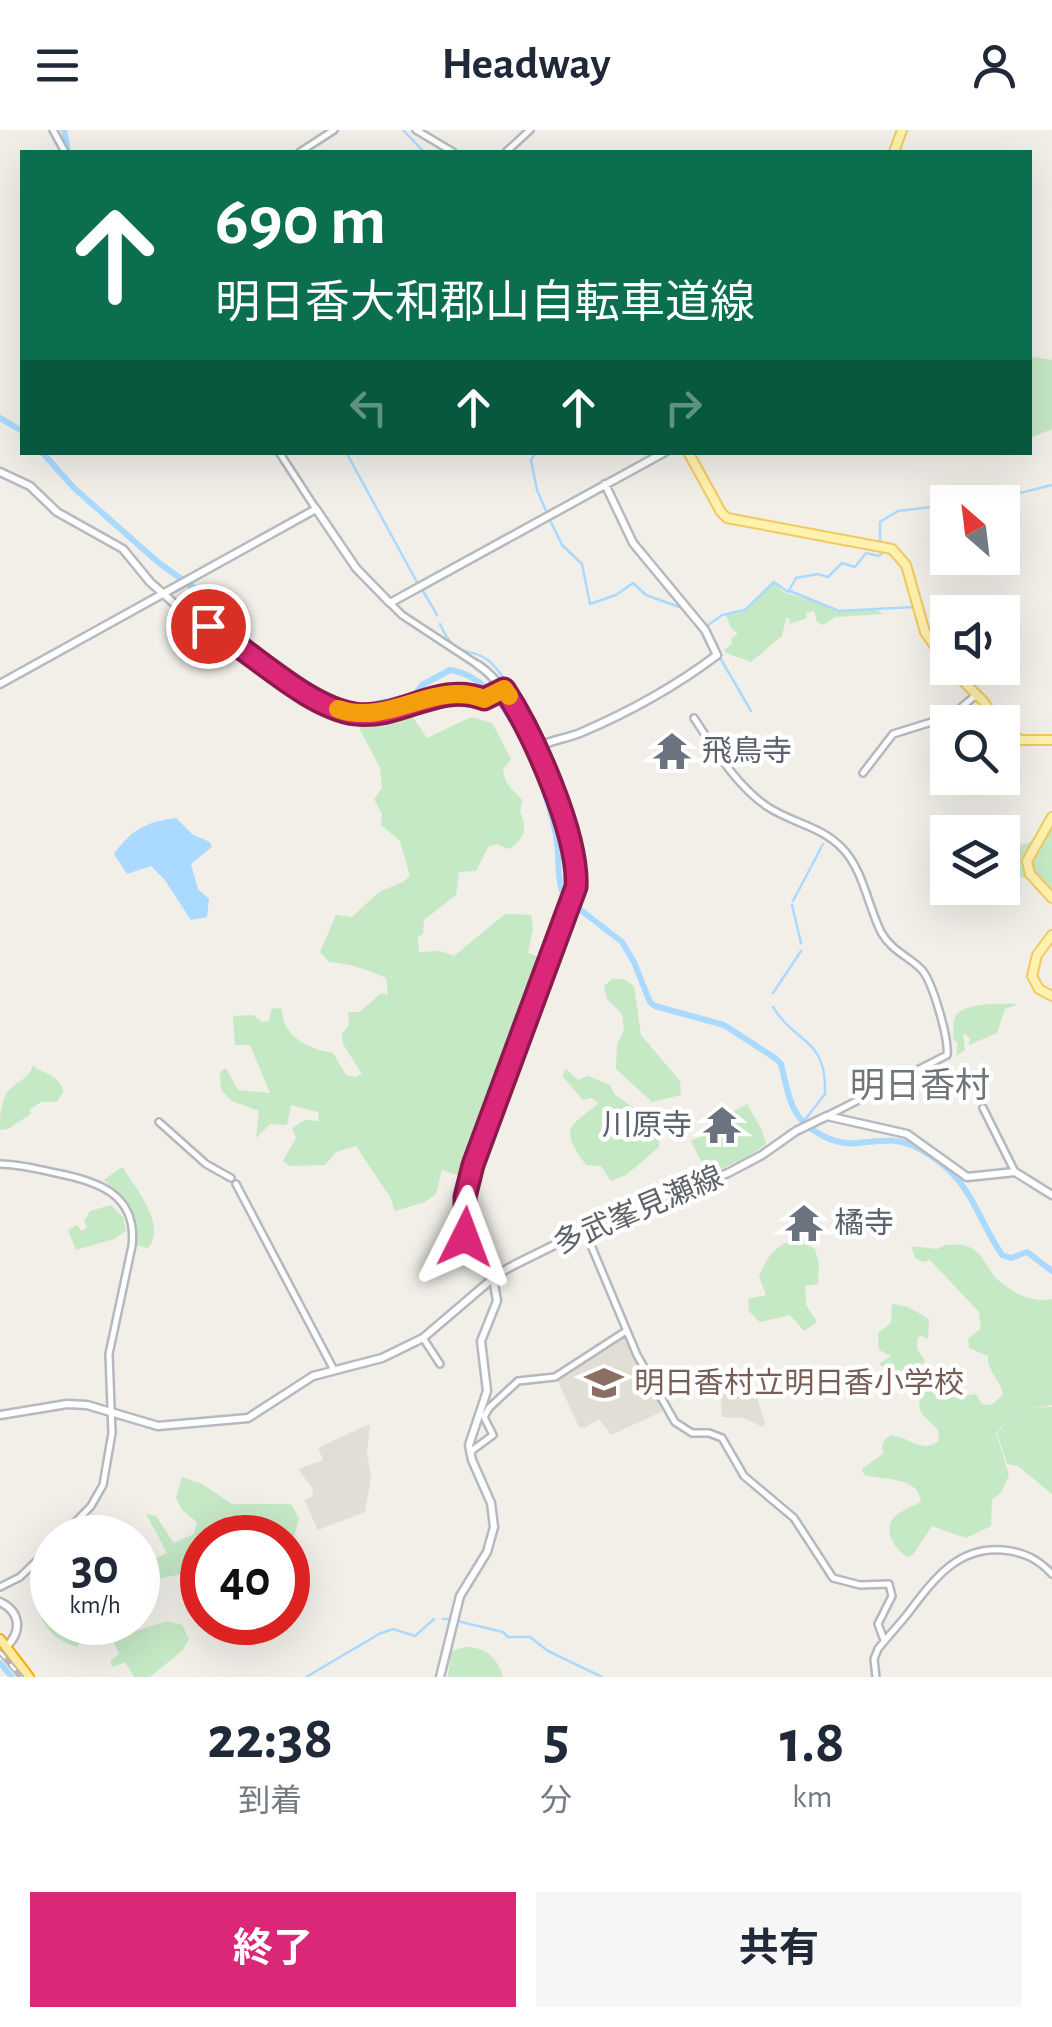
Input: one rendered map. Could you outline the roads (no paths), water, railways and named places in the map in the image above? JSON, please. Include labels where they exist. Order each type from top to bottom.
[{"type":"highway","points":[[3,1643],[29,1677]]},
{"type":"main road","points":[[0,684],[316,509],[354,565],[390,603],[659,455]]},
{"type":"main road","points":[[690,455],[727,518],[892,549],[906,565],[930,639]]},
{"type":"main road","points":[[0,472],[30,486],[57,512],[123,549],[160,593],[185,614],[220,633],[274,672],[351,714],[393,710],[447,693],[490,696],[504,689]]},
{"type":"main road","points":[[536,748],[611,719],[717,655],[705,630],[633,543],[606,484]]},
{"type":"main road","points":[[478,665],[504,689],[536,748],[577,868],[567,911]]},
{"type":"main road","points":[[967,685],[984,705]]},
{"type":"main road","points":[[526,730],[550,740]]},
{"type":"main road","points":[[1020,739],[1052,740]]},
{"type":"main road","points":[[1052,817],[1027,861],[1030,874],[1052,898]]},
{"type":"main road","points":[[1052,935],[1038,955],[1032,976],[1039,989],[1052,996]]},
{"type":"main road","points":[[828,1116],[907,1134],[967,1176],[1015,1172],[1052,1195]]},
{"type":"main road","name":"多武峯見瀬線","points":[[0,1414],[67,1404],[87,1406],[140,1423],[171,1426],[242,1420],[305,1380],[382,1358],[423,1338],[493,1278],[642,1204],[709,1182],[828,1116]]},
{"type":"main road","points":[[440,1677],[460,1596],[487,1552],[494,1527],[492,1503],[470,1452],[470,1436],[482,1414],[486,1391],[481,1341],[498,1301],[493,1278]]},
{"type":"main road","points":[[0,1602],[11,1609],[18,1622],[15,1638],[3,1643]]},
{"type":"street","points":[[303,150],[334,130]]},
{"type":"street","points":[[416,130],[450,150]]},
{"type":"street","points":[[508,150],[530,130]]},
{"type":"street","points":[[281,455],[316,509]]},
{"type":"street","points":[[390,603],[478,665]]},
{"type":"street","points":[[863,773],[894,734],[951,716],[976,694]]},
{"type":"street","points":[[694,718],[750,792],[770,808],[825,834],[843,848],[885,938],[927,976],[949,1042],[947,1055],[828,1116]]},
{"type":"street","points":[[493,1278],[465,1237],[465,1197],[475,1160],[567,911]]},
{"type":"street","points":[[983,1108],[1015,1172]]},
{"type":"street","points":[[159,1122],[210,1167],[233,1181],[334,1370]]},
{"type":"street","points":[[0,1164],[100,1184],[118,1198],[129,1218],[132,1246],[108,1354],[112,1438],[103,1485],[82,1515]]},
{"type":"street","points":[[585,1231],[626,1332],[675,1422],[692,1433],[722,1438],[744,1476],[794,1518],[826,1572],[842,1583],[889,1584],[892,1596],[878,1624],[884,1640]]},
{"type":"street","points":[[470,1452],[493,1435],[482,1414],[522,1379],[555,1377],[626,1332]]},
{"type":"street","points":[[423,1338],[440,1364]]},
{"type":"street","points":[[876,1677],[874,1659],[884,1640],[935,1577],[973,1552],[985,1549],[1023,1553],[1052,1574]]},
{"type":"street","points":[[0,1587],[30,1567]]},
{"type":"water","points":[[176,818],[212,847],[191,864],[198,889],[209,899],[207,917],[191,920],[151,866],[127,874],[114,854],[140,828]]},
{"type":"waterway","points":[[64,130],[68,150]]},
{"type":"waterway","points":[[403,130],[422,150]]},
{"type":"waterway","points":[[0,418],[20,430]]},
{"type":"waterway","points":[[45,455],[74,488],[159,563],[208,598],[269,662],[299,682],[346,705],[361,707],[415,695],[422,685],[450,670],[471,677],[490,692],[521,737],[543,790],[556,835],[564,897],[622,942],[650,1002],[724,1025],[775,1058],[781,1064],[794,1109],[805,1124],[821,1135],[849,1143],[903,1142],[936,1159],[969,1196],[1002,1255],[1011,1258],[1027,1252],[1052,1271]]},
{"type":"waterway","points":[[348,455],[418,584]]},
{"type":"waterway","points":[[534,455],[531,460],[537,490],[547,513]]},
{"type":"waterway","points":[[1020,493],[1052,485]]},
{"type":"waterway","points":[[880,540],[880,522],[898,511],[930,507]]},
{"type":"waterway","points":[[550,520],[562,545],[582,564],[590,604],[616,595],[633,583],[646,595],[682,608]]},
{"type":"waterway","points":[[707,626],[722,615],[745,610],[774,582],[788,592],[796,578],[818,574],[828,577],[842,563],[855,567],[866,553],[879,556],[884,551]]},
{"type":"waterway","points":[[423,591],[437,615]]},
{"type":"waterway","points":[[790,591],[839,611],[913,607]]},
{"type":"waterway","points":[[440,624],[457,648],[493,664],[514,693]]},
{"type":"waterway","points":[[719,656],[751,711]]},
{"type":"waterway","points":[[793,901],[823,844]]},
{"type":"waterway","points":[[792,905],[801,943]]},
{"type":"waterway","points":[[773,993],[801,951]]},
{"type":"waterway","points":[[773,1007],[816,1052],[824,1075],[825,1094],[800,1126]]},
{"type":"waterway","points":[[769,1365],[774,1385]]},
{"type":"waterway","points":[[306,1677],[379,1634],[393,1629],[415,1636],[434,1619]]},
{"type":"waterway","points":[[443,1619],[451,1619]]},
{"type":"waterway","points":[[457,1621],[503,1632],[508,1637],[530,1637],[548,1651],[602,1677]]},
{"type":"waterway","points":[[0,1663],[12,1677]]},
{"type":"railway","points":[[0,1652],[21,1677]]},
{"type":"place","name":"飛鳥寺","points":[[672,751]]},
{"type":"place","name":"川原寺","points":[[722,1125]]},
{"type":"place","name":"橘寺","points":[[804,1223]]},
{"type":"place","name":"明日香村立明日香小学校","points":[[604,1383]]},
{"type":"district","name":"明日香村","points":[[920,1085]]}]
